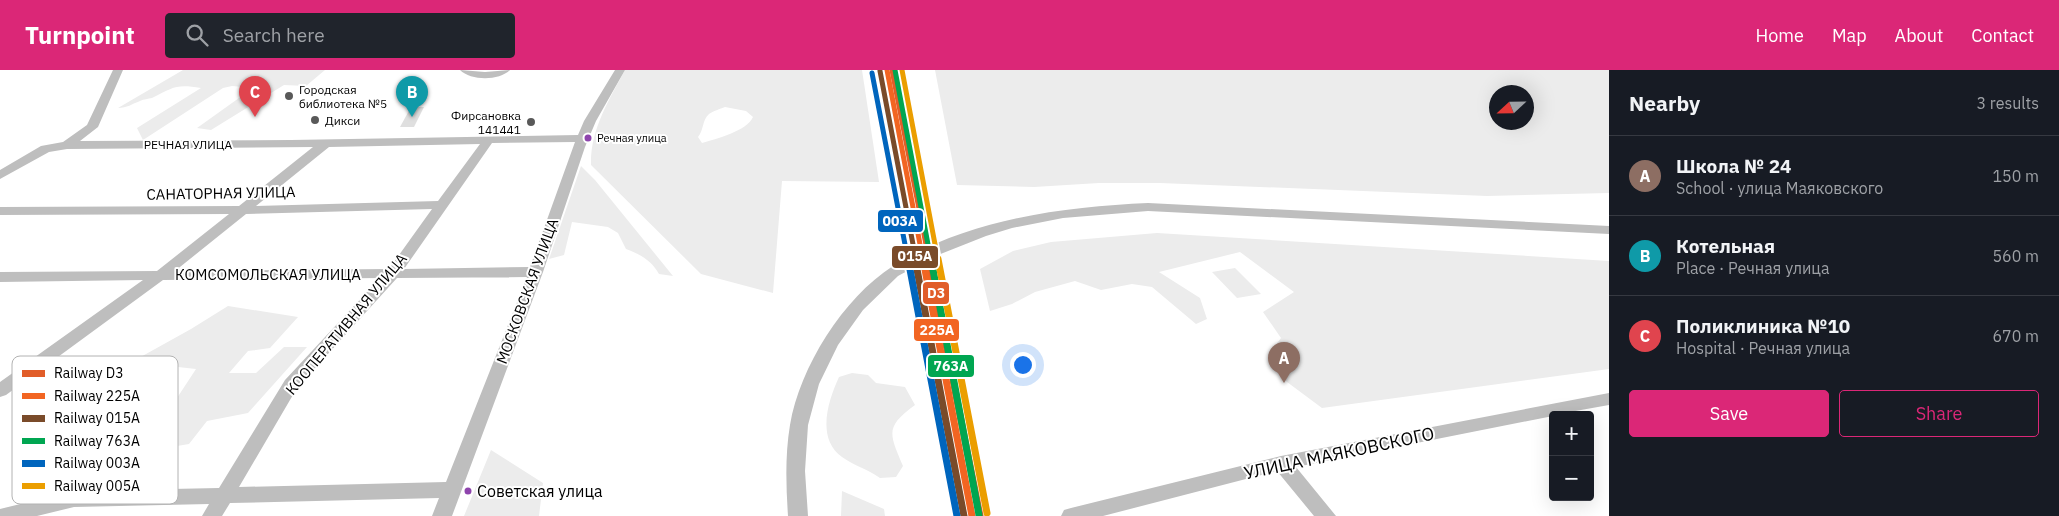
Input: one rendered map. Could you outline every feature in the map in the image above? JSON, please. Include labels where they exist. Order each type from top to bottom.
[{"type":"street","points":[[0,175],[45,149],[67,145],[92,127],[118,70]]},
{"type":"street","points":[[465,70],[473,74],[493,75],[505,70]]},
{"type":"street","name":"МОСКОВСКАЯ УЛИЦА","points":[[442,516],[536,272],[583,138],[590,121],[620,70]]},
{"type":"street","name":"РЕЧНАЯ УЛИЦА","points":[[67,145],[326,143],[583,138]]},
{"type":"street","name":"КООПЕРАТИВНАЯ УЛИЦА","points":[[212,516],[291,384],[392,273],[489,140]]},
{"type":"street","points":[[48,356],[162,274],[326,143]]},
{"type":"street","name":"САНАТОРНАЯ УЛИЦА","points":[[0,211],[242,210],[442,205]]},
{"type":"street","points":[[798,516],[796,488],[800,425],[815,373],[838,332],[862,300],[890,275],[946,245],[1002,225],[1032,218],[1104,208],[1148,208],[1609,230]]},
{"type":"street","name":"КОМСОМОЛЬСКАЯ УЛИЦА","points":[[0,277],[536,272]]},
{"type":"street","points":[[0,391],[12,382]]},
{"type":"street","name":"УЛИЦА МАЯКОВСКОГО","points":[[1071,516],[1281,463],[1609,398]]},
{"type":"street","points":[[1281,463],[1326,516]]},
{"type":"street","points":[[178,496],[452,490]]},
{"type":"street","points":[[4,516],[53,504]]},
{"type":"shaded area","points":[[183,70],[325,70],[306,86],[284,85],[211,130],[197,128],[253,88],[232,86],[223,88],[143,140],[137,128],[201,88],[175,87],[152,98],[142,100],[127,107],[118,108]]},
{"type":"shaded area","points":[[625,70],[862,70],[879,182],[782,181],[773,293],[701,274],[591,165],[597,127]],"holes":[[[725,107],[746,111],[753,117],[750,122],[738,130],[702,143],[698,137],[705,119],[711,113]]]},
{"type":"shaded area","points":[[935,70],[1609,70],[1609,193],[1487,196],[1160,183],[1099,183],[1034,187],[957,185]]},
{"type":"shaded area","points":[[581,166],[595,180],[673,276],[659,274],[645,258],[626,249],[618,233],[608,227],[572,222],[564,255],[549,259]]},
{"type":"shaded area","points":[[1157,233],[1609,261],[1609,369],[1322,408],[1287,382],[1268,355],[1281,338],[1263,312],[1294,292],[1240,252],[1159,272],[1200,298],[1207,319],[1196,324],[1152,287],[1132,284],[1101,290],[1075,281],[1035,292],[1012,304],[990,311],[980,269],[1013,251],[1051,242]]},
{"type":"shaded area","points":[[1235,268],[1261,294],[1237,298],[1212,272]]},
{"type":"shaded area","points":[[228,306],[298,317],[270,348],[248,351],[229,373],[256,373],[284,347],[307,347],[248,413],[207,421],[189,444],[178,446],[178,396],[196,369],[178,367],[178,356],[142,356]]},
{"type":"shaded area","points":[[852,373],[868,375],[876,383],[905,387],[915,405],[899,419],[892,431],[895,446],[903,466],[896,477],[880,478],[851,463],[834,449],[829,440],[827,419],[831,397],[839,377]]},
{"type":"shaded area","points":[[491,450],[543,483],[539,516],[464,516]]},
{"type":"shaded area","points":[[842,491],[884,509],[885,516],[841,516]]},
{"type":"building","points":[[411,107],[424,107],[414,127],[400,127]]},
{"type":"rail line","name":"225А","points":[[887,70],[972,516]]},
{"type":"rail line","name":"D3","points":[[892,70],[980,516]]},
{"type":"rail line","name":"763А","points":[[895,70],[979,515]]},
{"type":"rail line","name":"005А","points":[[902,70],[987,513]]},
{"type":"rail line","name":"015А","points":[[880,71],[964,516]]},
{"type":"rail line","name":"003А","points":[[872,73],[957,516]]},
{"type":"place","name":"Городская библиотека №5","points":[[289,96]]},
{"type":"place","name":"Поликлиника №10","points":[[255,117]]},
{"type":"place","name":"Котельная","points":[[412,117]]},
{"type":"place","name":"Дикси","points":[[315,120]]},
{"type":"place","name":"Фирсановка 141441","points":[[531,122]]},
{"type":"place","name":"Речная улица","points":[[588,138]]},
{"type":"place","name":"Школа № 24","points":[[1284,383]]},
{"type":"place","name":"Советская улица","points":[[468,491]]}]
